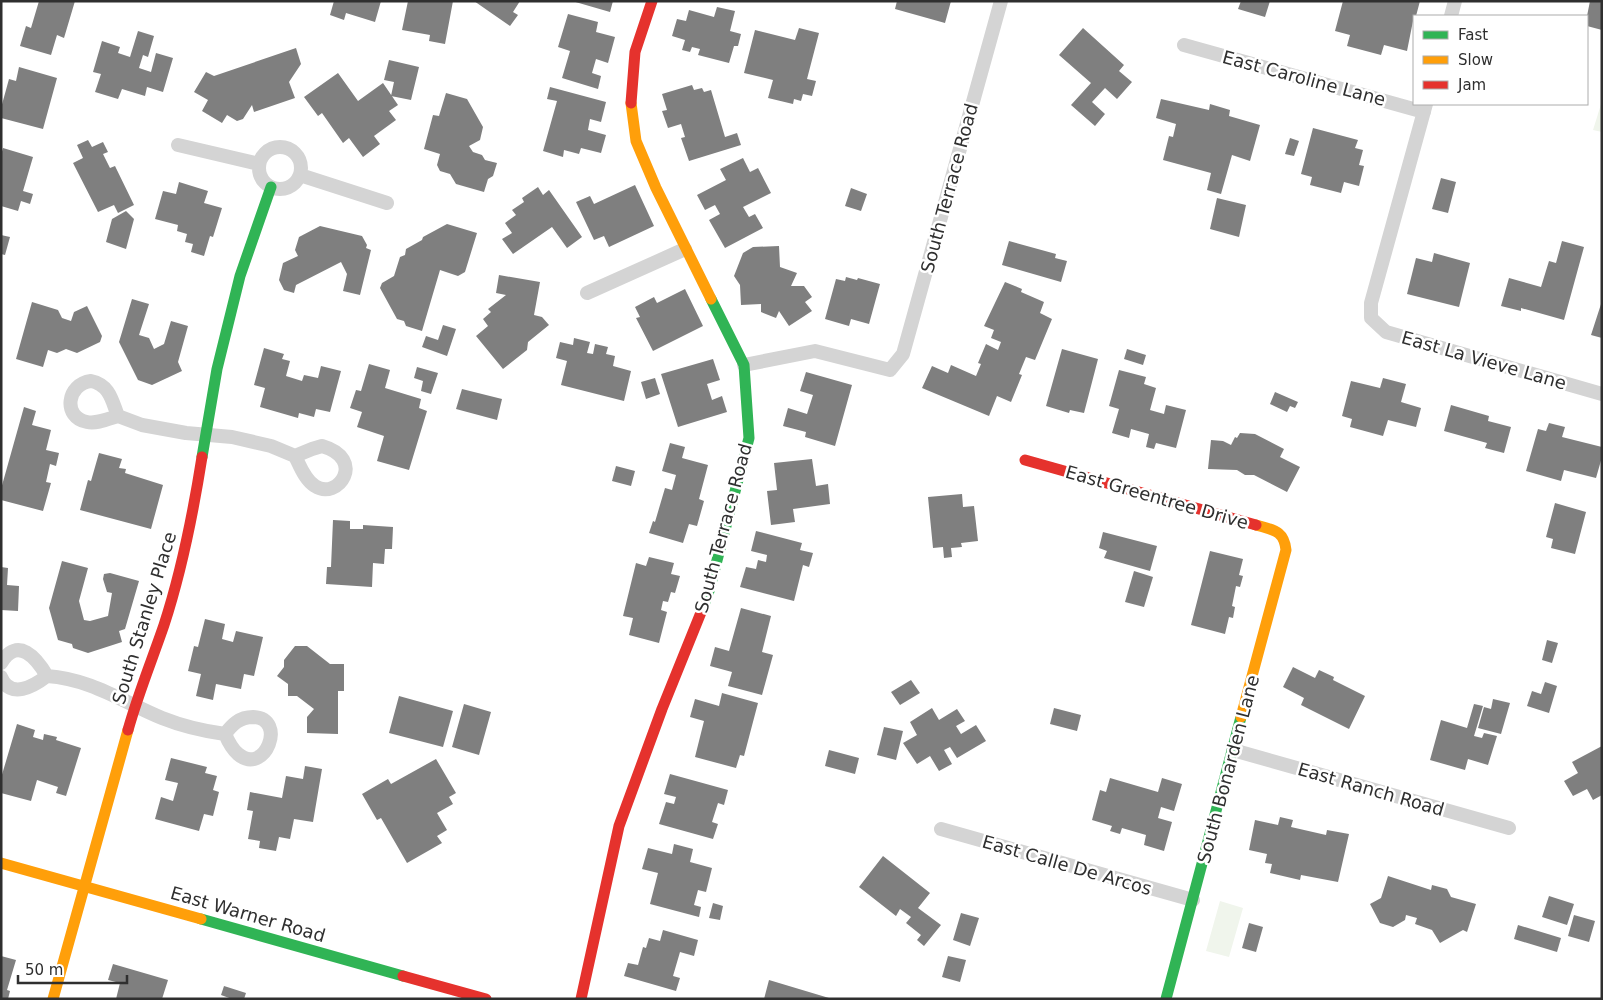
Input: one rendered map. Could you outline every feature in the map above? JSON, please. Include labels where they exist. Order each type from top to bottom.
[{"type":"street","points":[[652,1],[635,52],[631,103],[636,141],[656,188],[744,365]]},
{"type":"street","name":"South Terrace Road","points":[[581,999],[619,826],[662,709],[709,591],[749,438],[744,365],[815,351],[890,370],[903,354],[1001,1]]},
{"type":"street","points":[[1451,15],[1455,1]]},
{"type":"street","name":"East Caroline Lane","points":[[1184,45],[1413,105]]},
{"type":"street","name":"East La Vieve Lane","points":[[1425,108],[1371,303],[1371,318],[1386,332],[1602,394]]},
{"type":"street","points":[[178,145],[259,164]]},
{"type":"street","points":[[274,148],[287,148],[296,155],[300,162],[300,175],[292,185],[284,189],[271,187],[262,179],[259,171],[261,158],[267,151],[274,148]]},
{"type":"street","points":[[300,175],[387,203]]},
{"type":"street","name":"South Stanley Place","points":[[52,999],[135,705],[164,624],[184,558],[218,369],[240,276],[271,187]]},
{"type":"street","points":[[588,293],[685,248]]},
{"type":"street","points":[[118,416],[142,425],[186,433],[232,437],[271,446],[295,456]]},
{"type":"street","name":"East Greentree Drive","points":[[1025,460],[1277,531],[1285,539]]},
{"type":"street","name":"South Bonarden Lane","points":[[1166,999],[1286,550],[1285,539]]},
{"type":"street","points":[[1,663],[7,655],[14,651],[26,652],[35,658],[47,676]]},
{"type":"street","points":[[1,677],[7,686],[23,690],[47,676],[60,677],[100,688],[172,721],[200,730],[225,734]]},
{"type":"street","name":"East Ranch Road","points":[[1234,750],[1509,828]]},
{"type":"street","name":"East Calle De Arcos","points":[[941,829],[1192,900]]},
{"type":"street","name":"East Warner Road","points":[[1,863],[486,999]]},
{"type":"shaded area","points":[[1602,101],[1602,132],[1593,130]]},
{"type":"shaded area","points":[[1220,901],[1243,908],[1229,957],[1206,951]]},
{"type":"building","points":[[39,1],[75,1],[64,38],[57,35],[51,55],[20,46],[26,26],[31,28]]},
{"type":"building","points":[[334,1],[381,1],[375,22],[346,13],[344,20],[330,15]]},
{"type":"building","points":[[408,1],[453,1],[445,44],[429,41],[430,35],[402,30]]},
{"type":"building","points":[[474,1],[520,1],[513,12],[518,15],[510,26]]},
{"type":"building","points":[[572,1],[613,1],[610,12]]},
{"type":"building","points":[[897,1],[951,1],[945,23],[895,9]]},
{"type":"building","points":[[1241,1],[1270,1],[1265,17],[1238,9]]},
{"type":"building","points":[[1343,1],[1420,1],[1416,15],[1413,15],[1407,51],[1384,45],[1381,55],[1347,46],[1350,35],[1335,31]]},
{"type":"building","points":[[1590,1],[1602,1],[1602,30],[1588,26],[1587,15]]},
{"type":"building","points":[[717,7],[735,11],[730,31],[741,34],[738,46],[734,46],[729,63],[698,55],[700,49],[692,47],[690,52],[682,50],[685,40],[672,36],[677,19],[686,21],[689,10],[714,17]]},
{"type":"building","points":[[568,14],[598,22],[596,32],[615,37],[608,63],[596,59],[592,73],[601,76],[598,89],[562,78],[570,51],[558,47]]},
{"type":"building","points":[[799,28],[819,33],[807,79],[816,81],[812,96],[803,94],[801,101],[794,99],[793,104],[768,98],[773,80],[744,73],[755,30],[795,40]]},
{"type":"building","points":[[1083,28],[1124,65],[1119,71],[1132,82],[1117,99],[1105,88],[1092,102],[1105,114],[1095,126],[1071,105],[1091,83],[1059,55]]},
{"type":"building","points":[[138,31],[154,36],[148,57],[143,55],[139,68],[151,72],[156,53],[173,58],[163,92],[147,87],[145,96],[122,89],[118,99],[95,92],[101,74],[93,72],[102,41],[120,47],[118,53],[130,57]]},
{"type":"building","points":[[296,48],[301,64],[289,82],[295,98],[254,112],[252,105],[243,119],[237,121],[227,115],[222,123],[202,111],[208,100],[194,92],[206,72],[214,76]]},
{"type":"building","points":[[389,60],[419,67],[411,100],[391,96],[394,82],[384,80]]},
{"type":"building","points":[[19,67],[57,78],[43,129],[1,118],[1,108],[9,79],[16,81]]},
{"type":"building","points":[[338,73],[358,101],[383,83],[398,105],[389,111],[396,120],[374,136],[380,144],[363,157],[349,138],[343,143],[322,113],[318,116],[304,97]]},
{"type":"building","points":[[692,85],[694,90],[702,88],[704,92],[711,90],[725,137],[737,133],[741,145],[689,161],[681,138],[685,137],[681,124],[668,128],[662,111],[667,110],[662,94]]},
{"type":"building","points":[[550,87],[606,102],[601,122],[590,119],[588,130],[606,135],[601,153],[581,148],[579,154],[564,150],[563,157],[543,151],[557,101],[547,99]]},
{"type":"building","points":[[446,93],[467,99],[483,127],[480,140],[469,146],[473,152],[482,155],[485,160],[497,163],[493,176],[488,179],[484,192],[456,184],[450,174],[440,171],[437,165],[440,154],[424,149],[433,115],[439,116]]},
{"type":"building","points":[[1161,99],[1209,110],[1210,104],[1230,110],[1229,116],[1260,125],[1250,161],[1232,155],[1221,194],[1207,190],[1211,173],[1163,160],[1169,136],[1173,137],[1176,124],[1156,118]]},
{"type":"building","points":[[1313,128],[1358,140],[1355,148],[1363,150],[1359,165],[1364,166],[1359,186],[1344,182],[1341,193],[1310,185],[1312,177],[1301,174]]},
{"type":"building","points":[[1290,138],[1299,141],[1294,156],[1285,154]]},
{"type":"building","points":[[88,140],[92,147],[103,142],[108,152],[103,154],[110,168],[115,166],[134,205],[118,213],[114,205],[98,212],[73,163],[83,158],[77,145]]},
{"type":"building","points":[[3,148],[33,157],[23,191],[33,194],[30,204],[21,201],[18,211],[1,206],[1,155]]},
{"type":"building","points":[[743,158],[750,172],[758,168],[771,193],[743,207],[749,217],[755,214],[763,228],[725,248],[709,220],[720,214],[715,205],[705,210],[697,195],[726,180],[720,169]]},
{"type":"building","points":[[1441,178],[1456,182],[1448,213],[1432,209]]},
{"type":"building","points":[[179,182],[208,191],[204,203],[222,208],[213,237],[210,236],[204,256],[191,252],[193,244],[185,242],[187,234],[177,231],[178,225],[155,219],[163,191],[176,194]]},
{"type":"building","points":[[635,185],[654,226],[609,247],[604,236],[594,240],[576,202],[590,196],[594,204]]},
{"type":"building","points":[[538,187],[543,195],[549,190],[582,237],[567,248],[552,227],[513,254],[502,239],[512,233],[505,223],[516,215],[512,210],[524,202],[522,198]]},
{"type":"building","points":[[851,188],[867,194],[861,211],[845,206]]},
{"type":"building","points":[[1217,198],[1246,205],[1239,237],[1210,229]]},
{"type":"building","points":[[126,211],[134,219],[126,249],[106,242],[112,219]]},
{"type":"building","points":[[447,224],[477,233],[465,272],[458,276],[440,270],[422,331],[406,326],[404,321],[397,319],[380,288],[382,283],[394,276],[400,257],[405,255],[406,249]]},
{"type":"building","points":[[320,226],[362,236],[367,245],[366,248],[371,250],[360,295],[343,291],[347,274],[341,262],[296,285],[294,293],[284,290],[279,280],[283,263],[298,256],[295,250],[299,237]]},
{"type":"building","points":[[1,235],[10,237],[5,255],[1,254]]},
{"type":"building","points":[[1009,241],[1056,254],[1055,258],[1067,261],[1061,282],[1002,265]]},
{"type":"building","points":[[1562,241],[1584,247],[1564,320],[1521,308],[1521,311],[1501,306],[1509,278],[1541,287],[1549,261],[1556,263]]},
{"type":"building","points":[[779,246],[780,267],[797,273],[791,286],[804,286],[812,297],[805,302],[812,311],[789,326],[779,311],[776,318],[761,312],[761,304],[741,305],[740,285],[734,276],[743,253],[753,247]]},
{"type":"building","points":[[1434,253],[1470,263],[1459,307],[1407,294],[1416,258],[1432,262]]},
{"type":"building","points":[[499,275],[540,282],[534,315],[542,317],[549,325],[528,342],[527,350],[503,369],[476,336],[488,326],[483,319],[491,312],[488,309],[506,295],[496,293]]},
{"type":"building","points":[[846,277],[880,284],[869,324],[851,319],[849,326],[825,319],[836,279],[845,281]]},
{"type":"building","points":[[1005,282],[1022,289],[1021,292],[1044,302],[1040,313],[1052,319],[1035,360],[1026,357],[1019,374],[1022,375],[1011,402],[997,396],[989,416],[922,388],[932,366],[948,373],[951,365],[976,376],[981,364],[978,363],[986,344],[998,350],[1001,342],[991,338],[994,330],[984,326]]},
{"type":"building","points":[[685,289],[703,326],[653,351],[636,318],[640,317],[635,307],[654,297],[657,303]]},
{"type":"building","points":[[132,299],[149,304],[139,335],[149,338],[154,349],[164,344],[171,321],[188,326],[178,362],[182,371],[152,385],[138,380],[119,342]]},
{"type":"building","points":[[1602,301],[1602,338],[1591,335]]},
{"type":"building","points":[[32,302],[58,310],[62,318],[71,321],[74,312],[87,306],[102,336],[100,342],[77,353],[66,349],[57,353],[48,350],[43,367],[16,359]]},
{"type":"building","points":[[443,325],[456,329],[447,356],[422,347],[426,336],[438,340]]},
{"type":"building","points":[[574,338],[590,342],[587,353],[593,354],[595,344],[608,347],[606,354],[615,356],[613,366],[631,371],[624,401],[561,385],[567,361],[556,358],[560,342],[573,345]]},
{"type":"building","points":[[264,348],[284,354],[282,359],[290,361],[286,376],[302,381],[304,375],[318,378],[321,366],[341,371],[330,412],[316,409],[314,417],[299,413],[298,418],[260,407],[265,388],[254,385]]},
{"type":"building","points":[[1062,349],[1098,359],[1084,413],[1070,410],[1069,413],[1046,406]]},
{"type":"building","points":[[1127,349],[1146,355],[1143,365],[1124,359]]},
{"type":"building","points":[[713,359],[720,380],[707,384],[712,400],[722,396],[727,412],[678,427],[661,374]]},
{"type":"building","points":[[369,364],[390,370],[385,388],[421,399],[419,408],[427,411],[409,470],[377,461],[384,436],[357,427],[362,412],[350,408],[356,390],[361,391]]},
{"type":"building","points":[[417,367],[438,373],[431,394],[421,391],[423,381],[414,378]]},
{"type":"building","points":[[1119,370],[1146,377],[1144,384],[1156,388],[1150,410],[1164,414],[1166,405],[1186,410],[1176,448],[1156,443],[1154,449],[1146,447],[1149,434],[1131,429],[1129,438],[1112,433],[1119,409],[1109,406]]},
{"type":"building","points":[[806,372],[852,385],[835,446],[805,437],[806,432],[783,426],[788,408],[807,414],[813,395],[800,391]]},
{"type":"building","points":[[655,378],[660,394],[646,399],[641,382]]},
{"type":"building","points":[[1383,378],[1406,384],[1401,402],[1421,408],[1416,427],[1388,420],[1383,436],[1350,427],[1352,419],[1342,416],[1351,381],[1380,388]]},
{"type":"building","points":[[462,389],[502,399],[497,420],[456,409]]},
{"type":"building","points":[[1275,392],[1298,402],[1295,408],[1290,406],[1287,412],[1270,404]]},
{"type":"building","points":[[1451,405],[1489,416],[1488,421],[1511,427],[1504,453],[1485,448],[1487,443],[1444,431]]},
{"type":"building","points":[[24,407],[36,411],[32,425],[51,430],[46,450],[59,453],[56,466],[50,464],[46,482],[51,483],[43,511],[1,500],[1,489]]},
{"type":"building","points":[[1549,423],[1565,427],[1562,437],[1602,447],[1602,457],[1596,478],[1564,470],[1561,481],[1526,471],[1538,429],[1546,431]]},
{"type":"building","points":[[1240,433],[1255,434],[1284,449],[1280,457],[1300,467],[1287,492],[1254,475],[1245,475],[1237,470],[1208,469],[1211,440],[1223,441],[1231,445],[1235,437],[1237,438]]},
{"type":"building","points":[[670,443],[685,447],[682,458],[708,465],[699,499],[704,501],[697,526],[689,524],[683,543],[649,533],[653,521],[655,522],[665,488],[672,490],[676,475],[662,471]]},
{"type":"building","points":[[99,453],[122,459],[119,468],[126,469],[125,473],[163,485],[151,529],[80,510],[88,480],[91,481]]},
{"type":"building","points":[[812,459],[816,486],[828,484],[830,504],[793,509],[795,522],[771,525],[767,491],[777,490],[774,463]]},
{"type":"building","points":[[616,466],[635,471],[631,486],[612,481]]},
{"type":"building","points":[[962,494],[963,507],[974,506],[978,541],[961,543],[962,547],[951,548],[952,557],[944,558],[943,547],[933,548],[928,497]]},
{"type":"building","points":[[1555,503],[1586,512],[1575,554],[1551,548],[1553,539],[1546,537]]},
{"type":"building","points":[[333,520],[350,521],[350,529],[363,529],[363,525],[393,527],[392,549],[385,549],[384,564],[373,563],[372,587],[326,584],[327,567],[331,567]]},
{"type":"building","points":[[756,531],[802,543],[800,550],[813,553],[809,567],[803,565],[794,601],[740,587],[746,567],[756,569],[758,560],[766,562],[767,555],[751,551]]},
{"type":"building","points":[[1103,532],[1157,546],[1150,571],[1104,558],[1107,551],[1099,548]]},
{"type":"building","points":[[1210,551],[1243,559],[1239,575],[1243,576],[1240,587],[1236,586],[1232,606],[1235,607],[1233,618],[1229,617],[1225,634],[1191,625]]},
{"type":"building","points":[[649,557],[674,563],[671,574],[680,576],[675,593],[671,592],[668,602],[663,601],[661,610],[667,612],[659,643],[629,635],[633,618],[623,616],[636,563],[646,566]]},
{"type":"building","points":[[62,561],[88,568],[79,601],[84,620],[90,621],[108,616],[112,593],[107,592],[103,579],[104,574],[110,573],[139,581],[125,629],[119,631],[122,642],[88,653],[73,648],[72,644],[58,640],[49,608]]},
{"type":"building","points":[[1,567],[8,568],[7,585],[19,586],[18,611],[1,610]]},
{"type":"building","points":[[1134,571],[1153,577],[1144,607],[1125,602]]},
{"type":"building","points":[[741,608],[771,616],[762,652],[773,655],[762,695],[728,686],[732,672],[710,666],[715,647],[729,651]]},
{"type":"building","points":[[205,619],[225,624],[222,639],[233,642],[236,631],[263,637],[254,676],[244,674],[241,689],[216,684],[213,700],[196,696],[201,674],[188,671],[194,646],[198,647]]},
{"type":"building","points":[[1547,640],[1558,643],[1552,663],[1542,660]]},
{"type":"building","points":[[295,646],[307,646],[330,664],[344,664],[344,691],[338,691],[338,734],[307,733],[307,717],[314,709],[297,696],[288,696],[288,684],[277,676],[284,667],[284,660]]},
{"type":"building","points":[[1293,667],[1315,678],[1319,670],[1334,677],[1333,680],[1365,696],[1349,729],[1301,705],[1304,698],[1283,687]]},
{"type":"building","points":[[911,680],[920,693],[900,705],[891,692]]},
{"type":"building","points":[[1545,682],[1557,686],[1549,713],[1527,706],[1532,691],[1541,694]]},
{"type":"building","points":[[722,693],[758,703],[744,756],[740,755],[736,768],[695,757],[704,721],[690,717],[695,699],[719,706]]},
{"type":"building","points":[[399,696],[453,711],[443,747],[389,733]]},
{"type":"building","points":[[1493,699],[1510,703],[1501,734],[1478,728],[1484,707],[1491,709]]},
{"type":"building","points":[[464,704],[491,712],[479,755],[452,747]]},
{"type":"building","points":[[1474,704],[1483,706],[1474,736],[1482,738],[1484,733],[1497,736],[1488,765],[1468,759],[1465,770],[1430,760],[1441,720],[1467,728]]},
{"type":"building","points":[[932,708],[939,720],[957,709],[965,721],[956,726],[961,734],[976,725],[986,741],[957,758],[950,747],[944,750],[952,764],[939,771],[930,756],[917,764],[903,743],[917,735],[910,722]]},
{"type":"building","points":[[1054,708],[1081,715],[1077,731],[1050,724]]},
{"type":"building","points":[[17,724],[35,730],[33,737],[43,740],[44,734],[57,737],[56,740],[81,748],[66,796],[56,793],[58,787],[37,780],[31,801],[1,793],[1,778]]},
{"type":"building","points":[[884,727],[903,731],[896,760],[877,755]]},
{"type":"building","points":[[1602,746],[1602,795],[1593,800],[1587,789],[1573,796],[1564,781],[1578,773],[1572,762]]},
{"type":"building","points":[[829,750],[859,758],[855,774],[825,766]]},
{"type":"building","points":[[171,758],[207,767],[205,773],[217,776],[213,790],[219,792],[213,816],[204,814],[199,831],[155,819],[161,797],[173,801],[178,783],[165,780]]},
{"type":"building","points":[[436,759],[456,793],[449,797],[453,804],[437,813],[447,830],[437,836],[442,843],[407,863],[381,818],[377,820],[362,794],[388,779],[391,784]]},
{"type":"building","points":[[305,766],[322,769],[313,822],[294,819],[290,839],[279,837],[276,851],[259,848],[260,841],[248,839],[253,811],[247,810],[250,792],[282,798],[286,776],[303,779]]},
{"type":"building","points":[[670,774],[728,790],[724,805],[718,803],[712,822],[718,824],[713,839],[659,824],[666,802],[674,804],[676,797],[664,794]]},
{"type":"building","points":[[1110,778],[1158,792],[1162,778],[1182,784],[1174,811],[1161,807],[1158,818],[1172,822],[1164,851],[1144,845],[1146,835],[1122,828],[1120,834],[1110,831],[1112,826],[1092,820],[1100,790],[1106,792]]},
{"type":"building","points":[[1280,817],[1293,820],[1291,827],[1326,835],[1327,830],[1349,834],[1338,882],[1301,875],[1300,880],[1270,873],[1272,864],[1265,863],[1267,854],[1249,850],[1255,820],[1278,825]]},
{"type":"building","points":[[674,844],[693,849],[690,862],[712,868],[706,892],[698,890],[694,905],[701,907],[699,917],[650,904],[658,873],[642,869],[648,848],[672,854]]},
{"type":"building","points":[[883,856],[930,893],[918,908],[941,925],[924,946],[917,940],[921,935],[906,923],[911,917],[900,909],[896,916],[859,887]]},
{"type":"building","points":[[1388,876],[1431,890],[1432,885],[1447,889],[1451,897],[1476,904],[1467,932],[1463,930],[1440,943],[1432,930],[1415,924],[1417,918],[1406,915],[1405,920],[1393,927],[1380,923],[1370,904],[1381,898]]},
{"type":"building","points":[[1549,896],[1574,904],[1567,925],[1542,917]]},
{"type":"building","points":[[713,903],[723,906],[720,920],[709,918]]},
{"type":"building","points":[[961,913],[979,918],[970,946],[953,940]]},
{"type":"building","points":[[1574,915],[1595,921],[1589,942],[1568,936]]},
{"type":"building","points":[[1249,923],[1263,927],[1256,952],[1242,948]]},
{"type":"building","points":[[1518,925],[1561,938],[1557,952],[1514,939]]},
{"type":"building","points":[[663,930],[698,940],[694,956],[680,952],[673,976],[680,978],[676,991],[624,976],[628,963],[638,965],[643,947],[646,948],[649,938],[660,941]]},
{"type":"building","points":[[1,956],[16,960],[7,990],[10,991],[8,999],[1,999]]},
{"type":"building","points":[[948,956],[966,960],[960,982],[942,977]]},
{"type":"building","points":[[113,964],[168,980],[162,999],[116,999],[120,983],[108,980]]},
{"type":"building","points":[[769,980],[829,998],[829,999],[764,999]]},
{"type":"building","points":[[224,986],[246,993],[244,999],[232,999],[221,995]]},
{"type":"traffic: fast","points":[[202,457],[217,369],[240,276],[271,187]]},
{"type":"traffic: fast","points":[[704,605],[749,438],[744,365],[711,299]]},
{"type":"traffic: fast","points":[[1166,999],[1241,717]]},
{"type":"traffic: fast","points":[[201,919],[403,976]]},
{"type":"traffic: slow","points":[[631,103],[636,141],[656,188],[711,299]]},
{"type":"traffic: slow","points":[[1241,717],[1286,550],[1283,538],[1277,532],[1256,525]]},
{"type":"traffic: slow","points":[[53,999],[128,730]]},
{"type":"traffic: slow","points":[[1,863],[201,919]]},
{"type":"traffic: jam","points":[[631,103],[635,52],[652,1]]},
{"type":"traffic: jam","points":[[128,730],[164,625],[182,563],[202,457]]},
{"type":"traffic: jam","points":[[1025,460],[1256,525]]},
{"type":"traffic: jam","points":[[581,999],[619,826],[662,709],[704,605]]},
{"type":"traffic: jam","points":[[403,976],[486,999]]}]
